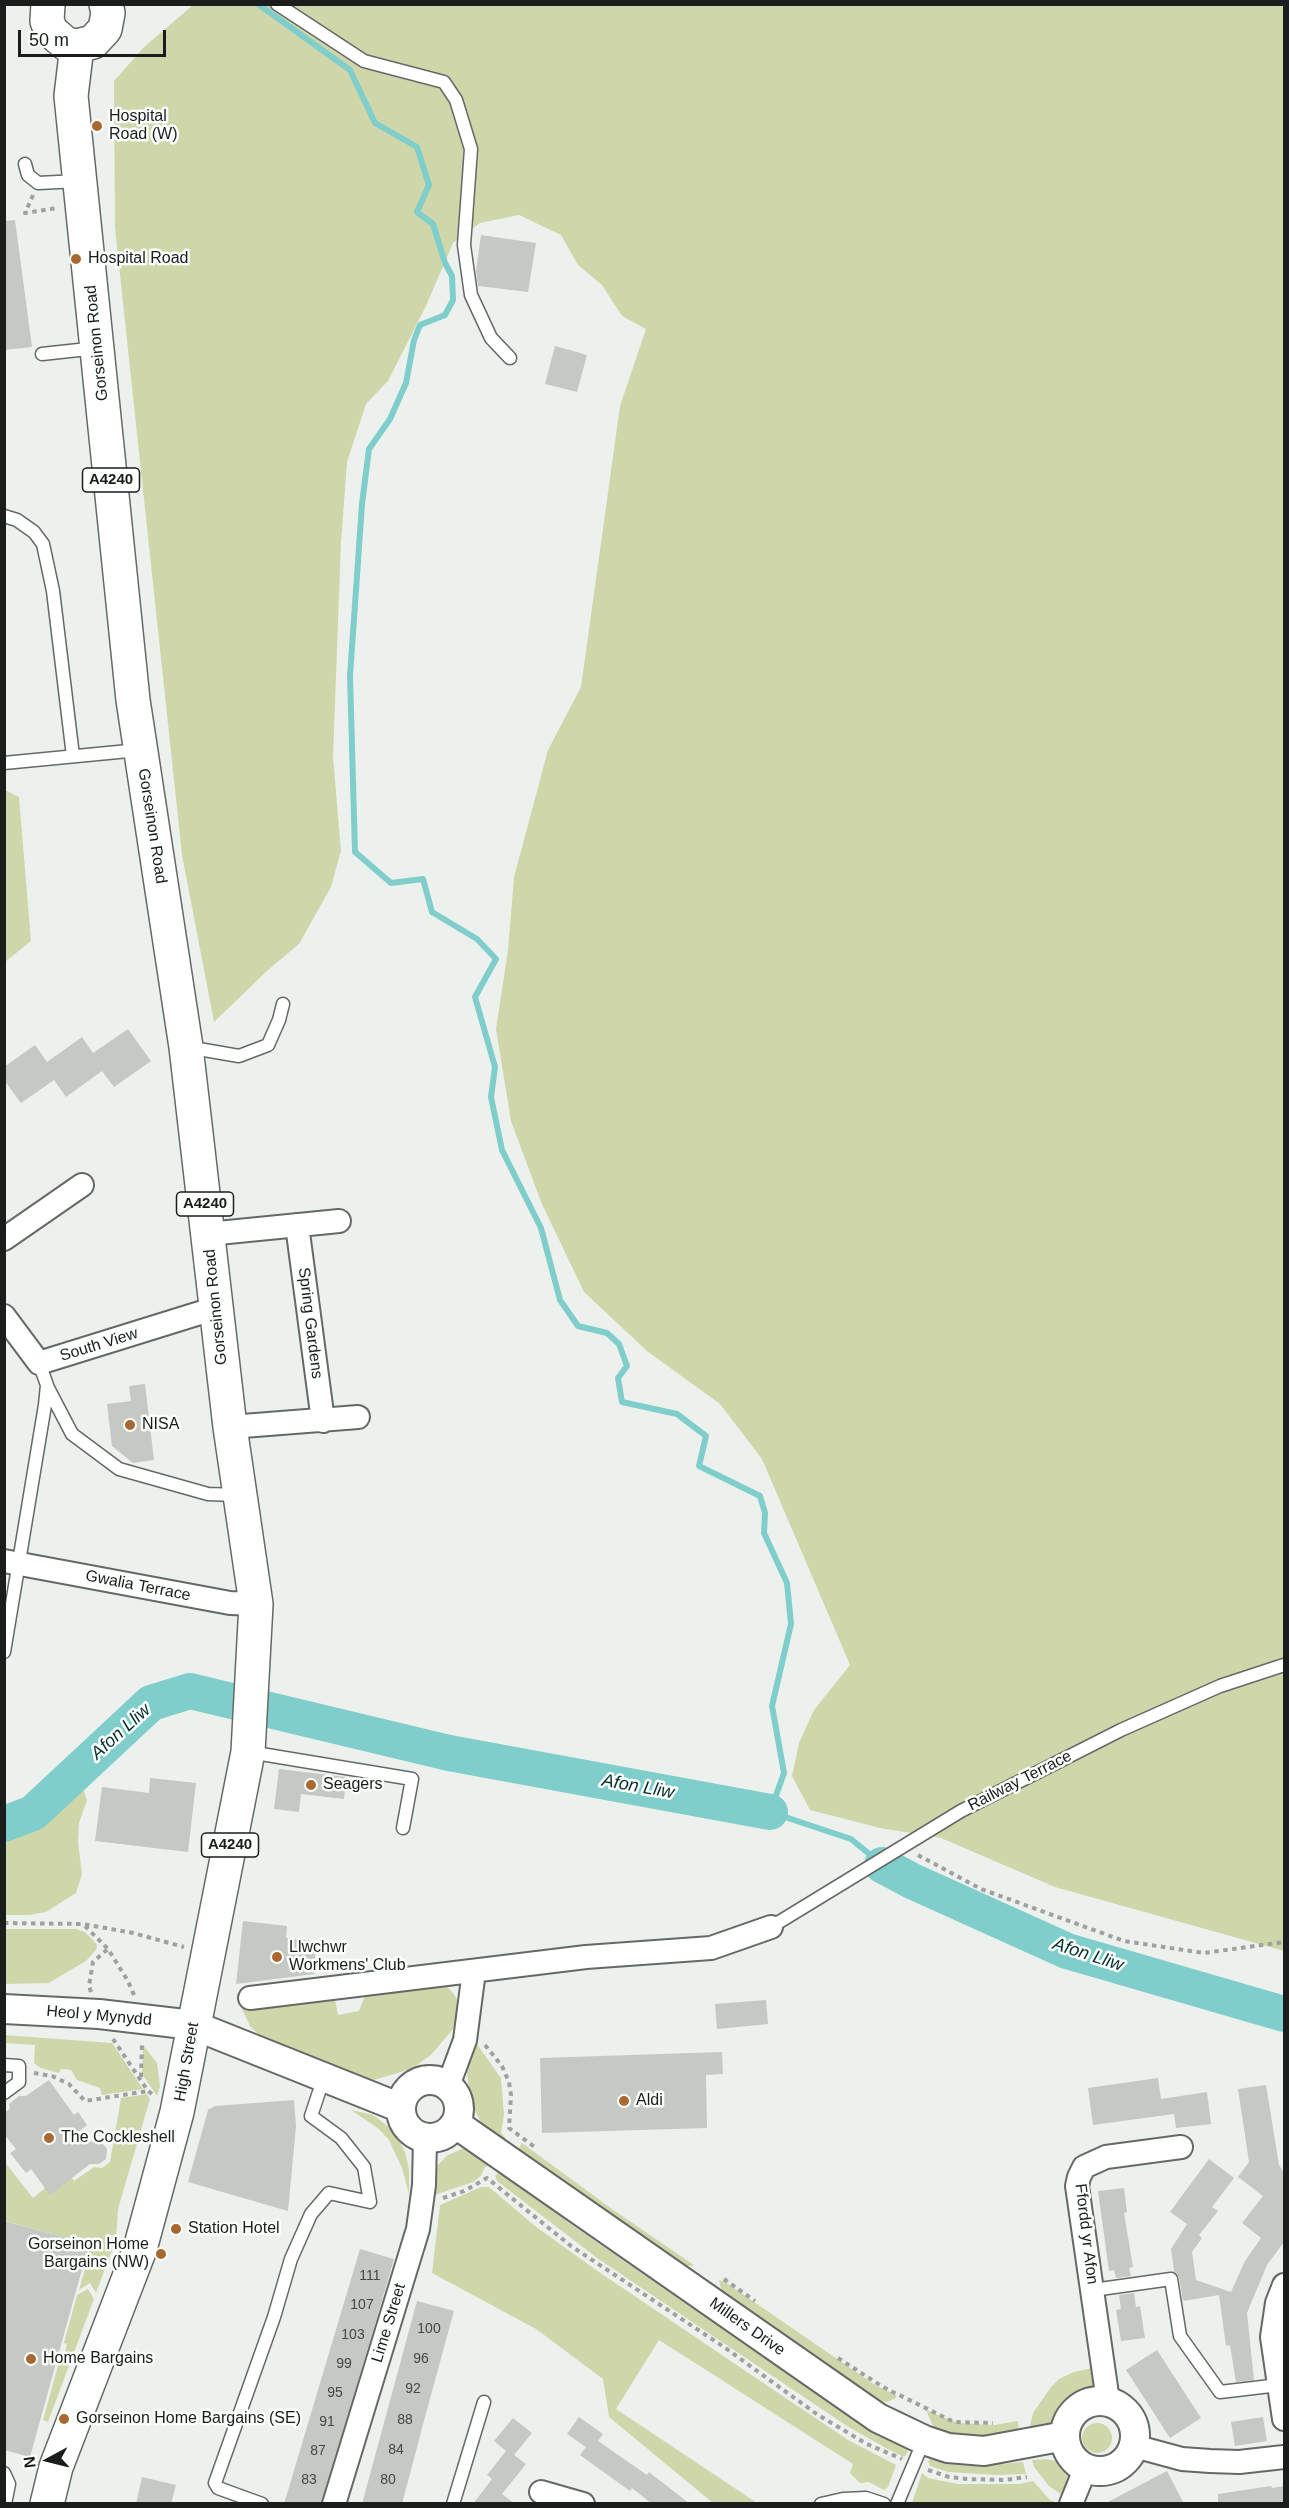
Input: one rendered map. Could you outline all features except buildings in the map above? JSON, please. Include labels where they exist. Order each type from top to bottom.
[{"type":"main road","points":[[43,7],[51,31],[57,39],[77,46],[85,45],[99,36],[105,29],[113,7]]},
{"type":"main road","name":"Gorseinon Road","points":[[77,46],[71,96],[133,700],[186,1047],[238,1495],[256,1604]]},
{"type":"main road","name":"High Street","points":[[46,2504],[56,2467],[140,2249],[177,2112],[249,1744],[256,1604]]},
{"type":"street","points":[[4,1239],[81,1187]]},
{"type":"street","points":[[208,1234],[339,1221]]},
{"type":"street","name":"Spring Gardens","points":[[297,1225],[322,1421]]},
{"type":"street","name":"South View","points":[[4,1316],[39,1363],[216,1308]]},
{"type":"street","points":[[230,1426],[358,1417]]},
{"type":"street","name":"Gwalia Terrace","points":[[13,1563],[230,1604],[256,1604]]},
{"type":"street","points":[[250,1998],[586,1957],[711,1948],[771,1927]]},
{"type":"street","points":[[448,2086],[465,2040],[474,1971]]},
{"type":"street","name":"Heol y Mynydd","points":[[4,2009],[99,2014],[193,2025]]},
{"type":"street","points":[[193,2025],[401,2108]]},
{"type":"street","points":[[422,2081],[440,2081],[448,2086],[454,2091],[460,2107],[456,2124],[452,2130],[440,2138],[425,2138],[410,2131],[405,2124],[401,2108],[407,2091],[422,2081]]},
{"type":"street","name":"Millers Drive","points":[[456,2124],[878,2418],[919,2452],[948,2448],[984,2451],[1065,2436]]},
{"type":"street","name":"Lime Street","points":[[334,2504],[418,2229],[424,2185],[425,2138]]},
{"type":"street","name":"Ffordd yr Afon","points":[[1108,2401],[1077,2187],[1079,2177],[1084,2167],[1106,2157],[1181,2147]]},
{"type":"street","points":[[1284,2285],[1277,2303],[1272,2337],[1284,2419]]},
{"type":"street","points":[[1108,2401],[1127,2413],[1135,2435],[1134,2446],[1120,2465],[1097,2470],[1086,2467],[1071,2454],[1065,2436],[1067,2425],[1078,2408],[1087,2403],[1108,2401]]},
{"type":"street","points":[[1134,2446],[1182,2458],[1210,2461],[1239,2462],[1284,2457]]},
{"type":"street","points":[[1071,2504],[1086,2467]]},
{"type":"street","points":[[542,2492],[574,2502]]},
{"type":"lane","points":[[277,4],[364,61],[444,82],[456,100],[471,149],[464,245],[471,295],[491,338],[510,358]]},
{"type":"lane","points":[[25,164],[28,175],[38,183],[82,193]]},
{"type":"lane","points":[[42,354],[98,347]]},
{"type":"lane","points":[[4,516],[17,519],[34,532],[43,544],[53,591],[73,756]]},
{"type":"lane","points":[[4,763],[141,750]]},
{"type":"lane","points":[[186,1047],[239,1056],[268,1045],[283,1004]]},
{"type":"lane","points":[[39,1363],[47,1385],[72,1434],[119,1469],[208,1494],[238,1495]]},
{"type":"lane","points":[[4,1652],[13,1563],[47,1385]]},
{"type":"lane","name":"Railway Terrace","points":[[771,1927],[834,1886],[961,1811],[1121,1730],[1220,1686],[1284,1665]]},
{"type":"lane","points":[[249,1744],[412,1779],[403,1828]]},
{"type":"lane","points":[[4,2065],[20,2066],[19,2082],[4,2093]]},
{"type":"lane","points":[[262,2504],[218,2488],[215,2483],[274,2318],[291,2259],[311,2214],[328,2193],[370,2202],[364,2167],[341,2138],[311,2116],[324,2077]]},
{"type":"lane","points":[[1093,2290],[1171,2279],[1180,2336],[1220,2392],[1279,2385]]},
{"type":"lane","points":[[453,2504],[484,2402]]},
{"type":"lane","points":[[897,2504],[919,2452]]},
{"type":"lane","points":[[4,2474],[9,2484],[5,2504]]},
{"type":"lane","points":[[821,2504],[861,2498],[884,2504]]},
{"type":"path","points":[[38,183],[25,213],[82,193]]},
{"type":"path","points":[[897,1849],[981,1889],[1124,1941],[1204,1953],[1284,1942]]},
{"type":"path","points":[[4,1923],[83,1924],[209,1953]]},
{"type":"path","points":[[83,1924],[108,1949],[123,1973],[142,2019],[141,2078]]},
{"type":"path","points":[[484,2044],[502,2066],[509,2082],[511,2095],[509,2128]]},
{"type":"path","points":[[20,2066],[69,2084],[86,2101],[148,2091]]},
{"type":"path","points":[[437,2199],[464,2191],[487,2178],[571,2246],[724,2347],[818,2415],[867,2444],[919,2452],[949,2477],[1004,2480],[1027,2478]]},
{"type":"path","points":[[894,2393],[954,2422],[998,2423]]},
{"type":"green space","points":[[193,5],[1284,5],[1284,1951],[1055,1887],[941,1838],[880,1828],[810,1810],[792,1776],[799,1743],[814,1710],[850,1665],[762,1459],[720,1404],[647,1351],[584,1292],[541,1202],[511,1121],[496,1029],[508,950],[514,877],[548,750],[581,687],[620,406],[646,329],[622,316],[602,285],[578,265],[561,235],[519,215],[480,223],[453,243],[426,306],[388,381],[366,404],[347,462],[341,543],[333,757],[341,851],[331,887],[299,944],[268,970],[214,1022],[182,855],[115,228],[114,81],[144,47]]},
{"type":"green space","points":[[5,790],[19,797],[31,941],[5,962]]},
{"type":"green space","points":[[83,1788],[87,1800],[79,1823],[78,1842],[82,1874],[76,1893],[46,1912],[5,1915],[5,1840],[39,1826],[69,1791]]},
{"type":"green space","points":[[5,1929],[76,1929],[85,1932],[93,1940],[97,1945],[96,1950],[86,1961],[49,1983],[5,1984]]},
{"type":"green space","points":[[434,1984],[446,1986],[458,2002],[453,2029],[431,2055],[411,2069],[374,2080],[359,2080],[265,2041],[250,2026],[241,2007],[327,1996],[335,1999],[338,2015],[359,2011],[366,1993]]},
{"type":"green space","points":[[4,2035],[112,2043],[143,2089],[102,2095],[100,2088],[77,2080],[71,2070],[61,2069],[59,2073],[41,2068],[34,2063],[35,2045],[5,2043]]},
{"type":"green space","points":[[474,2040],[501,2078],[504,2115],[501,2133],[505,2137],[506,2144],[482,2124],[470,2101],[467,2072]]},
{"type":"green space","points":[[143,2045],[157,2063],[160,2086],[157,2096],[142,2074]]},
{"type":"green space","points":[[147,2094],[150,2099],[118,2209],[116,2240],[96,2293],[90,2283],[79,2290],[85,2269],[82,2268],[88,2244],[5,2221],[4,2161],[33,2198],[45,2188],[72,2178],[74,2181],[94,2167],[102,2168],[110,2162],[121,2098]]},
{"type":"green space","points":[[351,2110],[373,2115],[390,2128],[398,2138],[405,2152],[409,2169],[409,2194],[402,2168],[389,2140],[379,2129]]},
{"type":"green space","points":[[522,2143],[694,2265],[682,2268],[516,2153]]},
{"type":"green space","points":[[468,2149],[493,2165],[485,2167],[481,2176],[473,2182],[435,2195],[434,2179],[437,2166],[448,2155]]},
{"type":"green space","points":[[501,2172],[511,2176],[569,2223],[834,2406],[906,2446],[908,2451],[906,2455],[904,2457],[847,2426],[597,2258],[497,2181],[495,2175]]},
{"type":"green space","points":[[481,2187],[489,2187],[535,2226],[596,2270],[848,2440],[896,2465],[888,2487],[884,2490],[869,2482],[860,2483],[850,2473],[853,2464],[659,2340],[616,2409],[757,2503],[713,2503],[609,2417],[603,2379],[536,2329],[432,2273],[440,2205]]},
{"type":"green space","points":[[719,2280],[875,2385],[896,2395],[896,2398],[887,2402],[866,2397],[723,2297]]},
{"type":"green space","points":[[88,2289],[94,2299],[48,2422],[43,2420],[61,2355],[64,2356],[67,2344],[64,2343],[77,2295]]},
{"type":"green space","points":[[1097,2367],[1097,2379],[1088,2394],[1070,2404],[1055,2426],[1030,2435],[1033,2413],[1051,2387],[1059,2379],[1074,2372]]},
{"type":"green space","points":[[926,2410],[958,2423],[994,2425],[1018,2421],[1019,2432],[994,2440],[942,2433],[933,2426]]},
{"type":"green space","points":[[1097,2423],[1107,2428],[1112,2438],[1107,2448],[1097,2453],[1087,2448],[1082,2438],[1087,2428]]},
{"type":"green space","points":[[934,2457],[959,2465],[975,2466],[1023,2462],[1026,2474],[948,2472],[930,2466],[928,2461]]},
{"type":"green space","points":[[1046,2459],[1061,2462],[1069,2469],[1071,2477],[1066,2498],[1049,2486],[1034,2467],[1032,2460]]},
{"type":"green space","points":[[922,2473],[928,2478],[958,2484],[1020,2484],[1033,2481],[1050,2500],[1057,2503],[912,2503]]},
{"type":"waterway","points":[[258,4],[350,70],[375,123],[417,147],[429,185],[417,212],[433,224],[445,263],[452,276],[453,300],[445,315],[420,325],[414,340],[406,383],[390,419],[369,449],[362,504],[350,676],[355,852],[391,883],[423,879],[432,912],[477,939],[496,959],[475,997],[495,1067],[491,1097],[502,1150],[541,1228],[560,1300],[578,1326],[607,1333],[619,1344],[627,1366],[618,1378],[622,1402],[677,1414],[706,1436],[699,1466],[760,1496],[765,1513],[764,1533],[787,1583],[791,1624],[772,1706],[784,1773],[770,1812],[851,1839],[879,1862]]},
{"type":"waterway","name":"Afon Lliw","points":[[4,1824],[33,1813],[151,1703],[190,1691],[449,1753],[770,1812]]},
{"type":"waterway","name":"Afon Lliw","points":[[882,1865],[912,1881],[1067,1951],[1284,2014]]},
{"type":"place","name":"Hospital Road (W)","points":[[97,126]]},
{"type":"place","name":"Hospital Road","points":[[76,259]]},
{"type":"place","name":"NISA","points":[[130,1425]]},
{"type":"place","name":"Seagers","points":[[311,1785]]},
{"type":"place","name":"Llwchwr Workmens' Club","points":[[277,1957]]},
{"type":"place","name":"Aldi","points":[[624,2101]]},
{"type":"place","name":"The Cockleshell","points":[[49,2138]]},
{"type":"place","name":"Station Hotel","points":[[176,2229]]},
{"type":"place","name":"Gorseinon Home Bargains (NW)","points":[[161,2254]]},
{"type":"place","name":"Home Bargains","points":[[31,2359]]},
{"type":"place","name":"Gorseinon Home Bargains (SE)","points":[[64,2419]]}]
